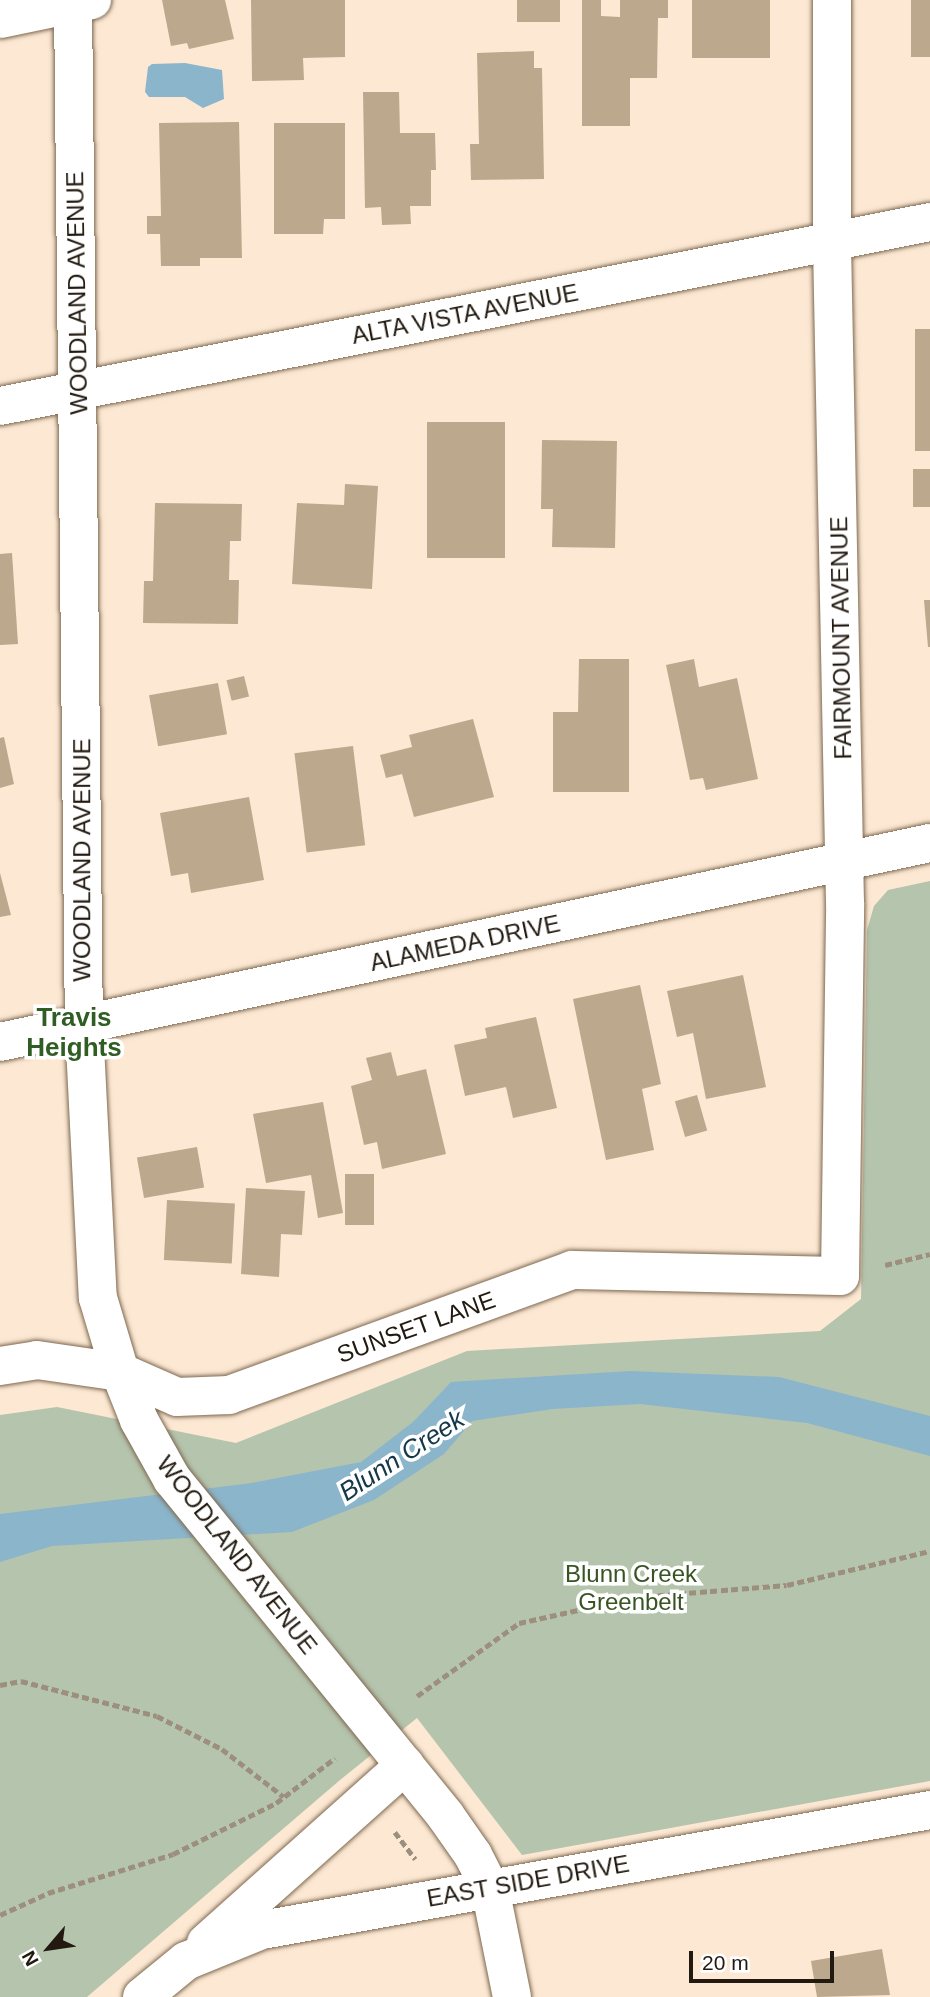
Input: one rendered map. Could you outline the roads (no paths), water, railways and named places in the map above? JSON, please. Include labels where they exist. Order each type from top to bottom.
[{"type":"street","name":"FAIRMOUNT AVENUE","points":[[831,0],[832,242],[845,861],[840,1276]]},
{"type":"street","points":[[0,19],[80,1]]},
{"type":"street","name":"WOODLAND AVENUE","points":[[80,1],[79,390],[83,1026],[98,1298],[120,1372],[139,1420],[172,1479],[446,1815],[473,1855],[490,1888],[512,1997]]},
{"type":"street","name":"ALTA VISTA AVENUE","points":[[0,406],[930,222]]},
{"type":"street","name":"ALAMEDA DRIVE","points":[[0,1042],[930,844]]},
{"type":"street","name":"SUNSET LANE","points":[[0,1366],[37,1360],[120,1372],[177,1397],[229,1395],[572,1270],[840,1276]]},
{"type":"street","points":[[186,1961],[405,1765]]},
{"type":"street","name":"EAST SIDE DRIVE","points":[[142,1997],[186,1961],[262,1930],[930,1810]]},
{"type":"water","points":[[185,63],[222,70],[224,99],[203,108],[185,97],[149,97],[145,92],[148,67],[152,64]]},
{"type":"water","name":"Blunn Creek","points":[[630,1371],[779,1377],[930,1416],[930,1456],[807,1423],[640,1404],[553,1409],[472,1421],[444,1454],[374,1500],[292,1532],[52,1546],[0,1562],[0,1514],[252,1483],[361,1462],[413,1422],[451,1382]]},
{"type":"district","name":"Travis Heights","points":[[74,1033]]},
{"type":"park label","name":"Blunn Creek Greenbelt","points":[[631,1588]]}]
